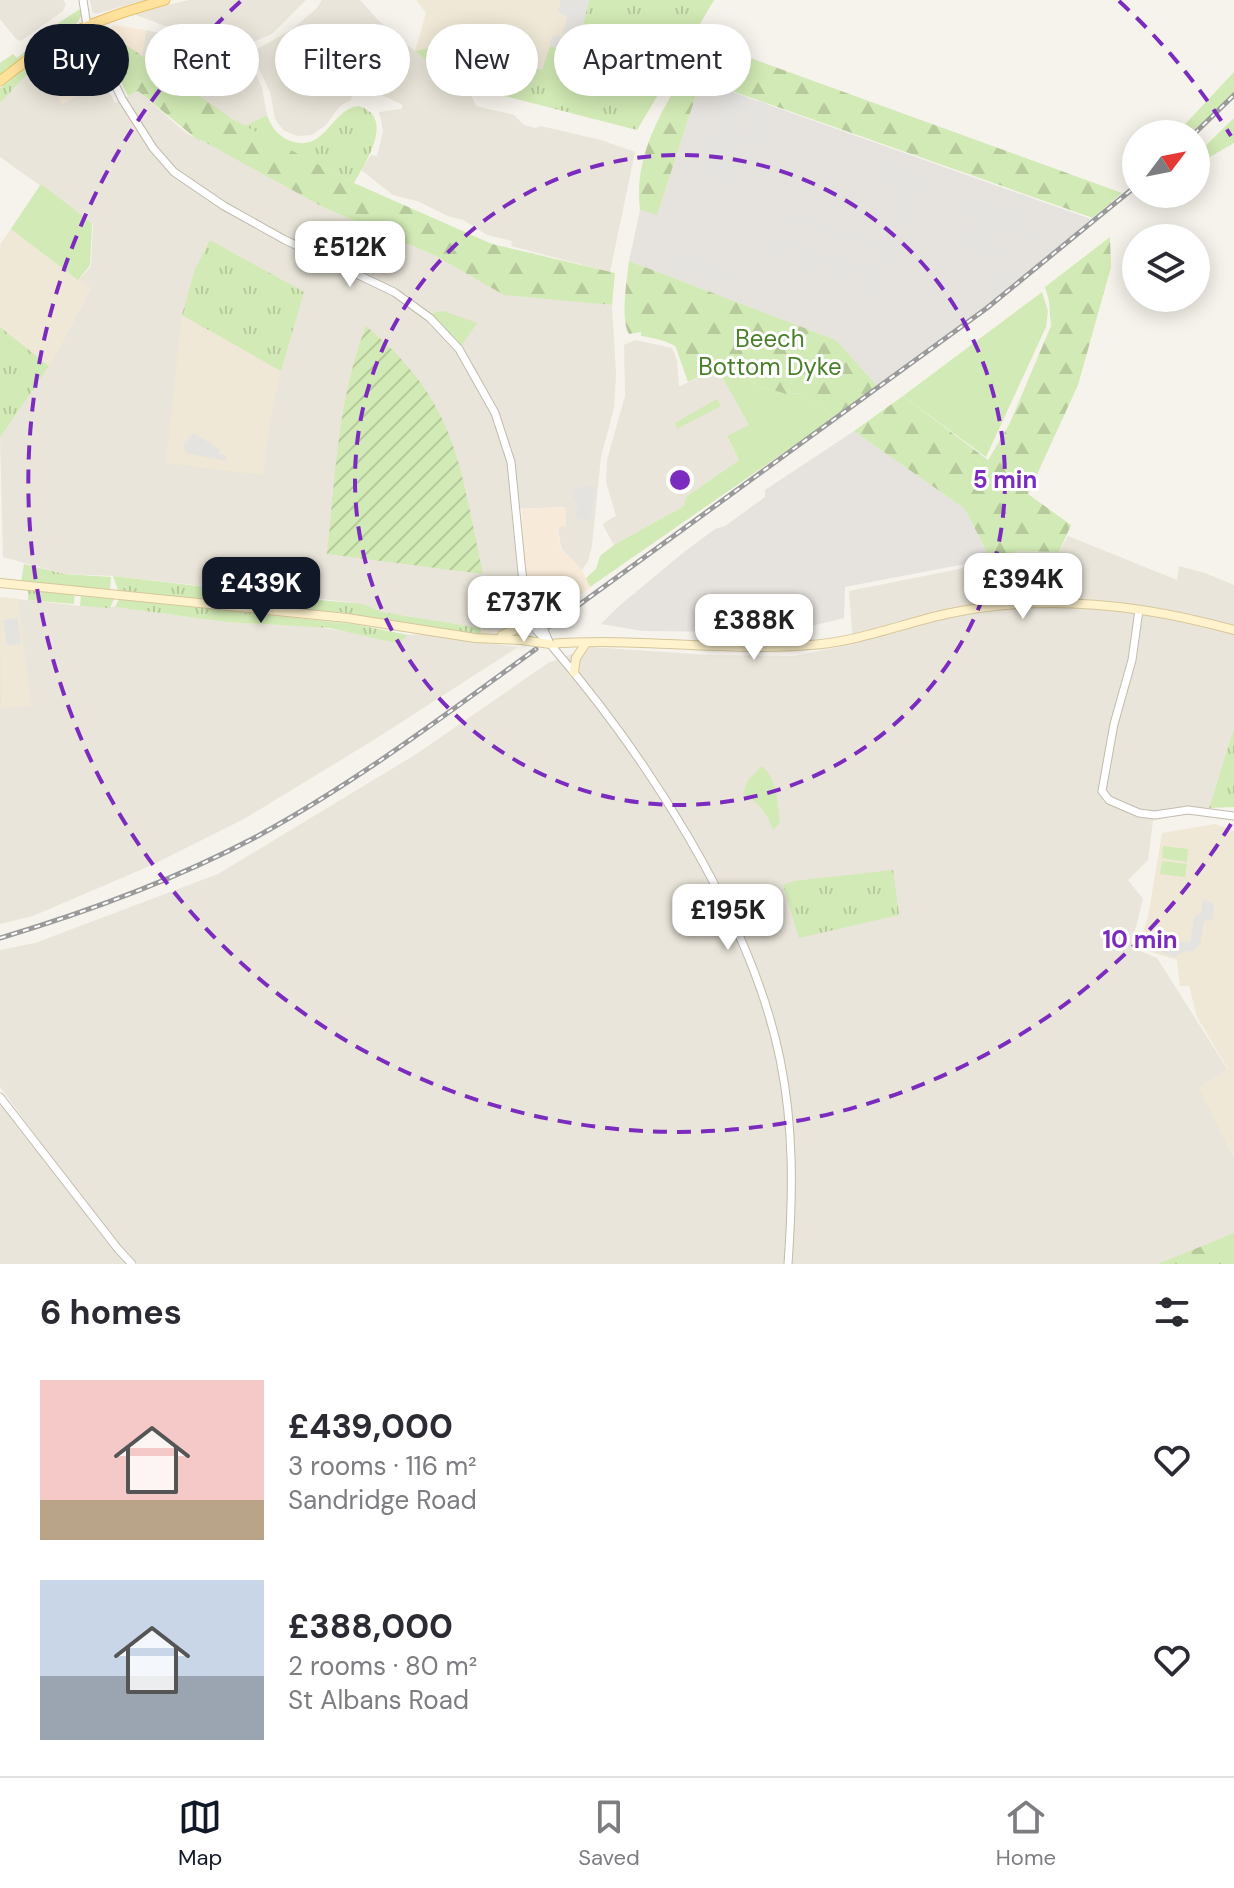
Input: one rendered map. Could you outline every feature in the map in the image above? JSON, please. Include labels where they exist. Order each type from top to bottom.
[{"type":"main road","points":[[92,24],[165,0]]},
{"type":"main road","points":[[0,81],[24,64]]},
{"type":"main road","points":[[0,583],[347,618],[475,638],[553,645],[811,645],[857,638],[971,609],[1066,603],[1139,610],[1234,630]]},
{"type":"main road","points":[[493,638],[517,629],[533,612]]},
{"type":"main road","points":[[574,672],[576,658],[586,643]]},
{"type":"street","points":[[83,0],[87,24]]},
{"type":"street","points":[[121,96],[133,121],[174,172],[224,206],[285,240],[394,292],[430,318],[459,349],[485,392],[504,437],[515,487],[522,573],[539,627],[681,824],[734,925],[760,991],[775,1035],[788,1104],[793,1201],[788,1264]]},
{"type":"street","points":[[1139,610],[1132,660],[1114,724],[1102,791],[1109,800],[1139,813],[1155,815],[1188,810],[1234,816]]},
{"type":"street","points":[[0,1097],[132,1264]]},
{"type":"shaded area","points":[[0,0],[63,0],[66,4],[63,11],[45,24],[24,24],[24,39],[21,41],[0,19]]},
{"type":"shaded area","points":[[90,0],[145,0],[96,14],[92,12]]},
{"type":"shaded area","points":[[189,0],[306,0],[282,24],[275,24],[272,34],[259,40],[259,24],[160,24],[136,13]]},
{"type":"shaded area","points":[[322,0],[360,0],[383,24],[298,24]]},
{"type":"shaded area","points":[[416,0],[714,0],[700,24],[554,24],[554,96],[657,96],[637,130],[505,96],[538,96],[538,24],[426,24],[426,60],[415,51],[426,13]]},
{"type":"shaded area","points":[[561,0],[589,0],[583,24],[565,24],[567,17],[558,12]]},
{"type":"shaded area","points":[[129,27],[145,30],[142,56],[129,47]]},
{"type":"shaded area","points":[[275,39],[275,96],[352,96],[351,100],[340,106],[326,125],[312,135],[297,136],[283,130],[275,119],[270,92],[259,69],[259,48]]},
{"type":"shaded area","points":[[410,47],[426,61],[426,96],[471,96],[476,106],[514,115],[524,125],[601,140],[635,152],[610,272],[511,246],[512,241],[487,235],[463,220],[417,201],[393,195],[361,170],[371,155],[377,156],[383,131],[379,112],[401,109],[403,105],[384,96],[410,96]]},
{"type":"shaded area","points":[[24,78],[24,96],[56,96],[63,104],[75,96],[111,96],[115,103],[138,91],[186,133],[325,208],[436,256],[612,305],[616,374],[614,408],[601,457],[592,546],[582,570],[561,548],[558,526],[566,525],[565,507],[511,509],[520,593],[485,592],[481,628],[382,612],[348,602],[113,576],[64,574],[3,557],[0,438],[49,366],[91,288],[79,280],[91,266],[93,223],[0,157],[0,103]]},
{"type":"shaded area","points":[[259,81],[267,115],[245,126],[195,96],[259,96]]},
{"type":"shaded area","points":[[56,96],[75,96],[63,104]]},
{"type":"shaded area","points":[[696,96],[743,96],[1091,219],[1024,278],[878,387],[836,340],[629,261],[640,210],[657,214]]},
{"type":"shaded area","points":[[725,96],[748,98],[723,180],[699,173]]},
{"type":"shaded area","points":[[758,100],[768,104],[760,128],[769,132],[766,147],[740,139],[737,149],[763,156],[760,164],[734,156],[739,133],[747,134]]},
{"type":"shaded area","points":[[880,160],[936,178],[930,198],[910,192],[906,204],[901,203],[910,208],[903,232],[895,230],[898,213],[891,200],[894,186],[874,178]]},
{"type":"shaded area","points":[[731,161],[742,165],[736,186],[725,183]]},
{"type":"shaded area","points":[[41,184],[92,223],[90,265],[79,280],[91,288],[49,366],[0,327],[0,245]]},
{"type":"shaded area","points":[[966,193],[1016,209],[1022,194],[1033,199],[1025,206],[1021,216],[1030,218],[1027,228],[1044,232],[1041,238],[1030,246],[1027,245],[1027,238],[988,225],[984,240],[1015,251],[1012,262],[967,248],[968,243],[952,238],[956,225],[973,230],[976,220],[959,214]]},
{"type":"shaded area","points":[[787,212],[894,245],[878,297],[865,292],[869,277],[849,270],[844,286],[832,281],[836,266],[815,259],[809,275],[797,270],[802,255],[781,248],[776,264],[764,260],[776,216],[774,237],[878,269],[882,251],[785,219]]},
{"type":"shaded area","points":[[210,240],[304,292],[284,356],[269,425],[263,475],[166,463],[182,315],[195,269]]},
{"type":"shaded area","points":[[672,250],[706,261],[701,277],[667,266]]},
{"type":"shaded area","points":[[707,264],[730,271],[726,286],[703,279]]},
{"type":"shaded area","points":[[1012,265],[1020,275],[989,296],[983,286]]},
{"type":"shaded area","points":[[635,340],[672,348],[677,360],[679,387],[717,368],[749,425],[727,437],[739,460],[686,497],[684,506],[614,545],[603,525],[616,516],[606,482],[607,460],[625,396],[624,345]]},
{"type":"shaded area","points":[[854,431],[965,509],[989,556],[960,565],[845,587],[844,618],[799,629],[748,625],[734,632],[643,631],[601,624],[684,552],[765,497],[765,490]]},
{"type":"shaded area","points":[[194,433],[220,450],[219,454],[226,455],[226,461],[186,453],[183,444]]},
{"type":"shaded area","points":[[583,485],[596,488],[590,521],[575,518],[578,501],[572,500],[575,487],[583,488]]},
{"type":"shaded area","points":[[565,507],[566,526],[558,527],[560,548],[582,570],[590,587],[546,621],[533,597],[524,564],[522,509]]},
{"type":"shaded area","points":[[1068,536],[1177,580],[1179,566],[1234,585],[1234,728],[1209,808],[1179,807],[1154,813],[1148,860],[1128,880],[1143,899],[1131,947],[1157,958],[1228,1070],[1200,1089],[1234,1157],[1234,1264],[138,1264],[109,1236],[0,1087],[0,950],[35,943],[218,874],[418,753],[548,663],[590,647],[709,655],[794,656],[853,644],[849,591],[959,569],[1017,551],[1059,552]]},
{"type":"shaded area","points":[[485,592],[520,593],[524,612],[520,623],[505,631],[481,635]]},
{"type":"shaded area","points":[[486,593],[522,594],[524,605],[520,620],[504,631],[482,630],[483,620],[504,619],[512,609],[511,601],[485,602]]},
{"type":"shaded area","points":[[0,597],[115,607],[227,622],[317,627],[398,644],[408,635],[422,634],[518,647],[244,819],[152,865],[33,916],[0,924]]},
{"type":"shaded area","points":[[0,597],[18,599],[31,706],[1,708]]},
{"type":"shaded area","points":[[18,618],[21,644],[7,646],[3,620]]},
{"type":"shaded area","points":[[1215,824],[1234,831],[1234,1157],[1199,1088],[1228,1069],[1197,1017],[1189,986],[1180,986],[1177,960],[1151,952],[1139,944],[1148,917],[1162,833]]},
{"type":"shaded area","points":[[1203,899],[1214,904],[1213,919],[1204,921],[1200,944],[1192,952],[1185,951],[1175,957],[1161,953],[1165,941],[1190,942],[1194,917],[1201,914]]},
{"type":"shaded area","points":[[0,1097],[132,1264],[0,1264]]},
{"type":"green space","points":[[589,0],[714,0],[700,24],[583,24]]},
{"type":"green space","points":[[80,9],[81,16],[76,24],[58,24]]},
{"type":"green space","points":[[550,46],[554,47],[554,96],[657,96],[637,130],[505,96],[538,96],[538,69],[542,70]]},
{"type":"green space","points":[[129,47],[145,58],[145,96],[199,96],[231,118],[354,183],[492,244],[615,273],[612,305],[504,295],[436,256],[325,208],[199,141],[138,91],[129,96]]},
{"type":"green space","points":[[426,49],[426,60],[415,51]]},
{"type":"green space","points":[[24,52],[24,61],[0,78],[0,63],[13,54],[17,58]]},
{"type":"green space","points":[[751,59],[1122,193],[1093,218],[746,96],[751,96]]},
{"type":"green space","points":[[24,68],[24,78],[0,103],[0,88]]},
{"type":"green space","points":[[1234,72],[1234,93],[1206,120],[1189,120]]},
{"type":"green space","points":[[671,96],[696,96],[657,215],[640,210],[639,188],[647,148]]},
{"type":"green space","points":[[359,106],[370,112],[377,130],[370,153],[354,183],[245,126],[267,115],[275,130],[284,138],[301,143],[311,142],[341,114]]},
{"type":"green space","points":[[1234,118],[1234,143],[1210,157],[1210,141]]},
{"type":"green space","points":[[41,184],[92,223],[90,265],[78,280],[11,229]]},
{"type":"green space","points":[[1110,237],[1111,267],[1078,385],[1028,494],[1071,525],[1059,552],[1017,551],[991,560],[965,509],[854,431],[903,396],[988,460],[1009,425],[1051,326],[1045,287]]},
{"type":"green space","points":[[210,240],[304,292],[281,371],[182,315],[195,269]]},
{"type":"green space","name":"Beech Bottom Dyke","points":[[629,261],[836,340],[878,387],[835,417],[801,393],[786,394],[763,387],[705,361],[693,360],[669,343],[641,336],[641,332],[629,334],[625,309]]},
{"type":"green space","points":[[1042,292],[1048,311],[1046,327],[986,457],[903,396]]},
{"type":"green space","points":[[444,311],[477,323],[459,349],[430,318],[435,312]]},
{"type":"green space","points":[[366,326],[397,355],[438,410],[460,468],[483,574],[327,554],[343,410]]},
{"type":"green space","points":[[0,327],[49,366],[0,438]]},
{"type":"green space","points":[[675,345],[693,360],[705,361],[763,387],[786,394],[801,393],[835,417],[590,587],[586,578],[596,569],[600,556],[684,506],[686,497],[739,460],[727,436],[749,425],[717,368],[688,382]]},
{"type":"green space","points":[[717,399],[721,406],[677,429],[675,423]]},
{"type":"green space","points":[[24,564],[64,574],[111,577],[110,591],[21,582]]},
{"type":"green space","points":[[113,576],[285,596],[284,609],[118,590]]},
{"type":"green space","points":[[28,584],[75,590],[74,604],[28,600]]},
{"type":"green space","points":[[81,596],[114,599],[110,608],[80,606]]},
{"type":"green space","points":[[287,597],[363,604],[382,612],[481,628],[481,634],[412,626],[341,612],[286,611]]},
{"type":"green space","points":[[119,599],[353,624],[408,635],[399,644],[330,628],[227,622],[115,607]]},
{"type":"green space","points":[[1234,728],[1234,807],[1209,808]]},
{"type":"green space","points":[[762,766],[771,778],[777,800],[780,823],[773,830],[762,809],[743,794],[748,780]]},
{"type":"green space","points":[[1163,846],[1188,849],[1187,862],[1162,858]]},
{"type":"green space","points":[[1162,861],[1187,864],[1185,877],[1160,874]]},
{"type":"green space","points":[[893,870],[899,915],[799,938],[783,885],[794,881]]},
{"type":"green space","points":[[1234,1233],[1234,1264],[1158,1264]]},
{"type":"railway","points":[[1208,120],[1234,95]]},
{"type":"railway","points":[[550,626],[987,308],[1122,197]]},
{"type":"railway","points":[[0,938],[130,894],[254,838],[363,772],[536,649]]}]
